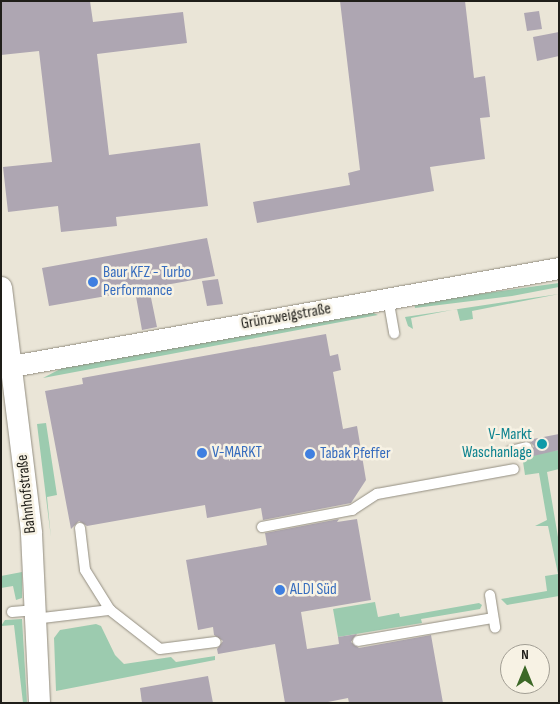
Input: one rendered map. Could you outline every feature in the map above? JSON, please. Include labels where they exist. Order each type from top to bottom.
[{"type":"street","name":"Grünzweigstraße","points":[[12,366],[559,268]]},
{"type":"street","name":"Bahnhofstraße","points":[[1,287],[12,366],[12,410],[26,562],[34,615],[39,703]]},
{"type":"lane","points":[[388,298],[394,334]]},
{"type":"lane","points":[[510,451],[527,448]]},
{"type":"lane","points":[[262,527],[352,510],[377,494],[514,469]]},
{"type":"lane","points":[[80,528],[85,570],[110,610],[160,649],[216,642]]},
{"type":"lane","points":[[358,641],[494,623],[490,595]]},
{"type":"lane","points":[[12,612],[34,615],[110,610]]},
{"type":"green space","points":[[559,283],[559,287],[512,296],[415,308],[414,303]]},
{"type":"green space","points":[[559,294],[472,311],[473,319],[460,321],[457,309]]},
{"type":"green space","points":[[452,310],[411,318],[413,329],[408,326],[405,317]]},
{"type":"green space","points":[[369,311],[378,315],[43,378],[66,366]]},
{"type":"green space","points":[[46,423],[57,495],[47,497],[51,538],[37,424]]},
{"type":"green space","points":[[559,450],[559,469],[547,472],[559,543],[559,596],[507,605],[501,599],[547,591],[545,576],[558,574],[548,526],[535,526],[547,520],[539,473],[525,475],[522,455]]},
{"type":"green space","points":[[22,572],[22,598],[16,600],[13,586],[1,588],[1,576]]},
{"type":"green space","points":[[375,602],[378,617],[399,613],[400,617],[479,603],[482,605],[480,609],[421,619],[422,623],[338,637],[333,609]]},
{"type":"green space","points":[[22,619],[27,703],[23,703],[14,625],[1,626],[5,620]]},
{"type":"green space","points":[[96,624],[101,626],[115,655],[124,664],[171,657],[176,662],[215,656],[215,660],[56,691],[54,638],[60,630]]},
{"type":"building","points":[[1,1],[90,1],[93,22],[183,12],[187,43],[97,54],[109,155],[200,143],[208,206],[116,217],[117,226],[61,232],[58,206],[8,212],[3,167],[52,162],[39,51],[1,55]]},
{"type":"building","points":[[340,1],[465,1],[474,78],[485,76],[490,117],[480,118],[485,159],[430,167],[434,191],[257,223],[253,202],[350,185],[348,173],[360,170]]},
{"type":"building","points":[[539,11],[542,29],[527,31],[524,13]]},
{"type":"building","points":[[559,32],[559,56],[537,61],[533,37]]},
{"type":"building","points":[[207,238],[215,276],[149,288],[157,327],[142,330],[135,291],[49,306],[42,268]]},
{"type":"building","points":[[218,279],[223,304],[207,306],[202,281]]},
{"type":"building","name":"V-MARKT","points":[[326,334],[330,356],[338,354],[341,370],[333,372],[343,429],[357,426],[366,480],[351,503],[263,520],[261,508],[207,518],[205,505],[87,526],[79,521],[71,529],[45,391],[83,384],[82,378]]},
{"type":"building","name":"V-Markt Waschanlage","points":[[559,434],[559,450],[529,457],[534,446],[528,440]]},
{"type":"building","name":"ALDI Süd","points":[[339,519],[337,522],[357,519],[371,600],[301,612],[307,649],[339,644],[338,637],[357,634],[351,642],[359,648],[431,635],[443,703],[349,703],[348,698],[323,703],[285,703],[275,644],[218,654],[217,649],[223,641],[214,635],[213,627],[198,630],[186,560],[267,545],[265,533]]},
{"type":"building","points":[[208,676],[213,703],[142,703],[140,688]]},
{"type":"place","name":"Baur KFZ - Turbo Performance","points":[[93,282]]},
{"type":"place","name":"V-Markt Waschanlage","points":[[542,444]]},
{"type":"place","name":"V-MARKT","points":[[202,453]]},
{"type":"place","name":"Tabak Pfeffer","points":[[310,454]]},
{"type":"place","name":"ALDI Süd","points":[[280,590]]}]
